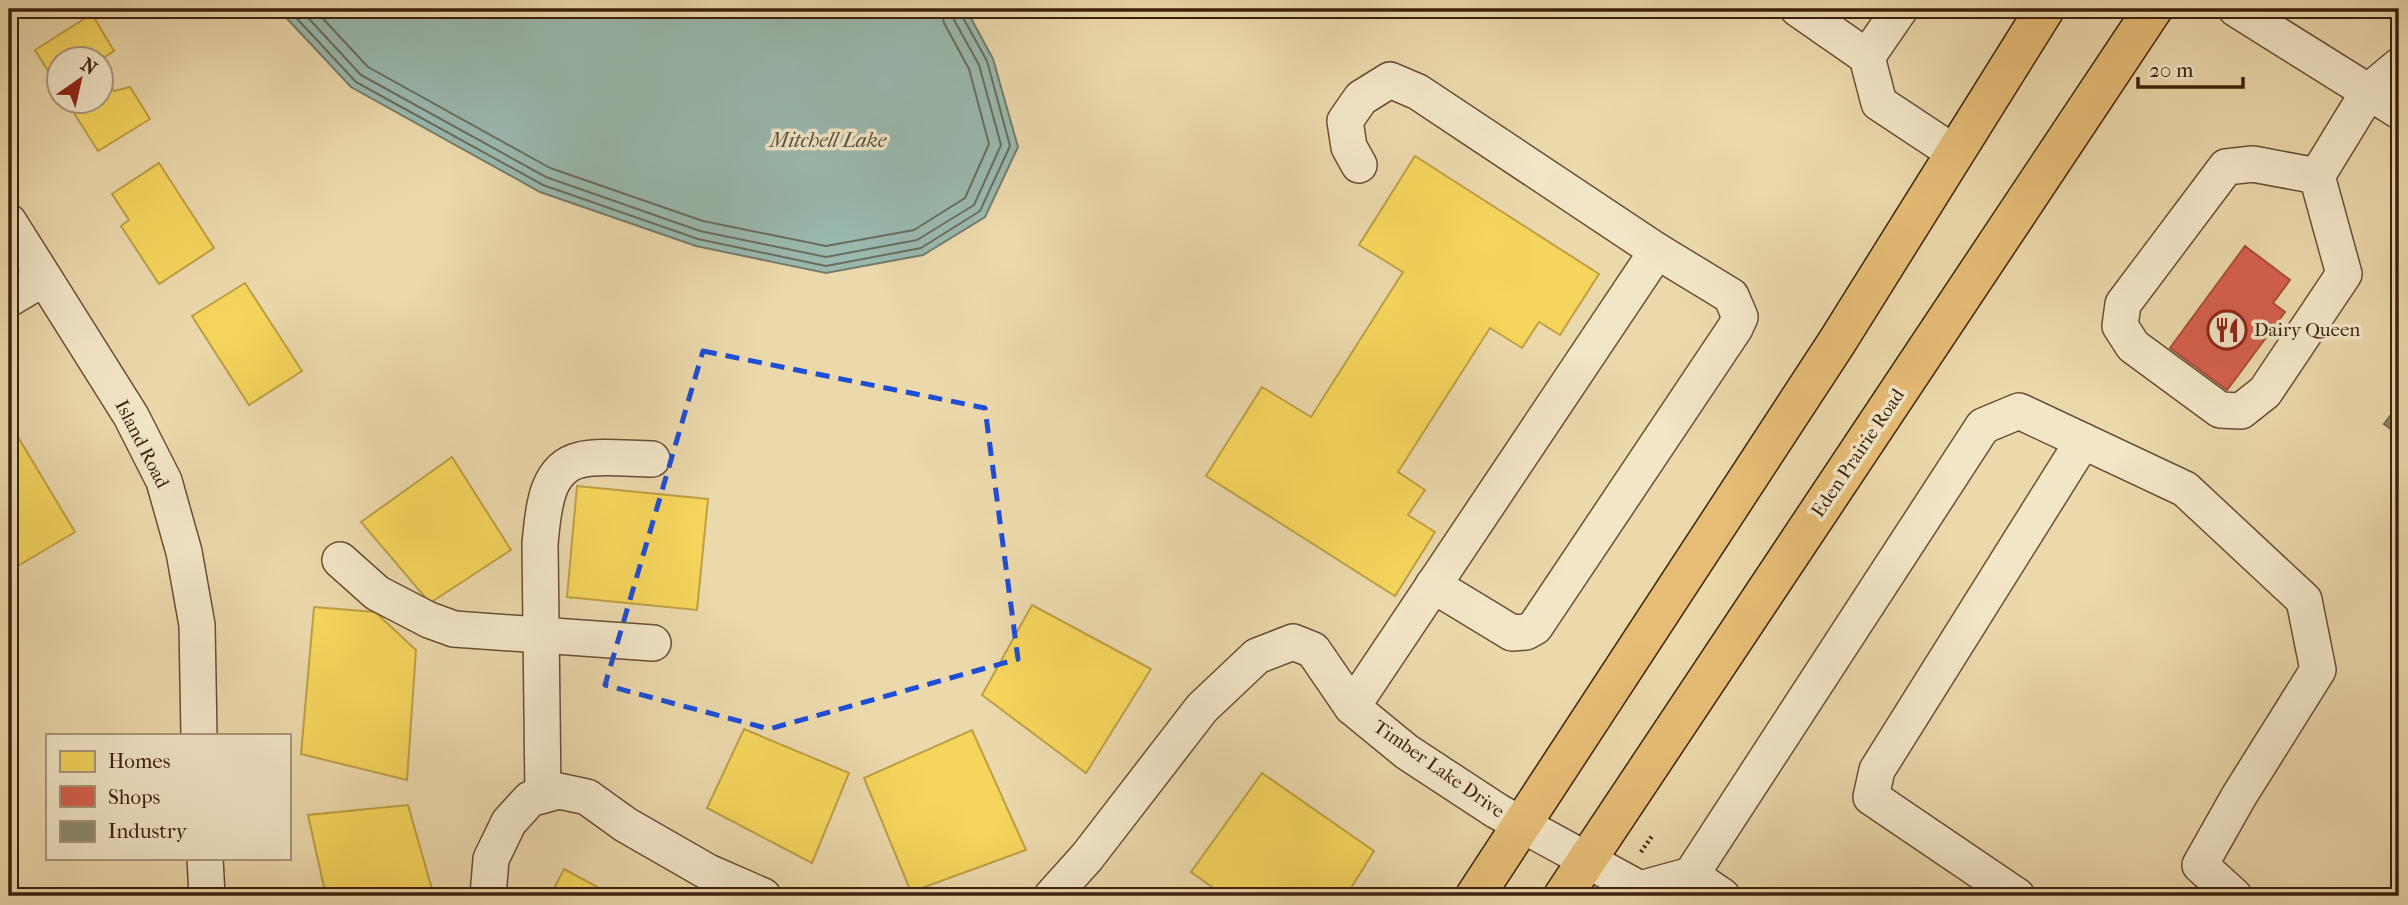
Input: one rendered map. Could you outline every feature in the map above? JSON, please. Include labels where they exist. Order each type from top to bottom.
[{"type":"main road","points":[[1475,896],[1837,342],[1953,152],[2045,9]]},
{"type":"main road","name":"Eden Prairie Road","points":[[1563,896],[2153,9]]},
{"type":"street","points":[[1798,9],[1867,57],[1879,103],[1953,152]]},
{"type":"street","points":[[1867,57],[1899,9]]},
{"type":"street","points":[[2236,9],[2399,111]]},
{"type":"street","points":[[2317,176],[2253,164],[2226,167],[2123,304],[2120,326],[2133,346],[2220,410],[2241,411],[2265,392],[2344,274],[2317,176],[2369,91],[2399,66]]},
{"type":"street","points":[[1359,165],[1349,147],[1345,121],[1361,98],[1390,80],[1418,92],[1657,251],[1731,296],[1740,317],[1728,340],[1535,627],[1525,632],[1512,633],[1433,585]]},
{"type":"street","name":"Island Road","points":[[9,222],[131,416],[164,481],[184,552],[197,625],[199,734]]},
{"type":"street","points":[[1352,706],[1657,251]]},
{"type":"street","points":[[9,299],[44,278]]},
{"type":"street","points":[[1722,896],[1691,875],[1983,426],[2019,411],[2185,489],[2304,600],[2318,670],[2239,796],[2200,865],[2234,896]]},
{"type":"street","points":[[2017,896],[1871,797],[1877,770],[2083,441]]},
{"type":"street","points":[[543,795],[540,544],[544,507],[552,482],[568,465],[580,459],[652,459]]},
{"type":"street","points":[[340,560],[376,593],[429,620],[454,629],[653,643]]},
{"type":"street","name":"Timber Lake Drive","points":[[1052,896],[1087,856],[1202,708],[1257,656],[1293,642],[1312,650],[1352,706],[1407,751],[1522,825],[1640,889],[1691,875]]},
{"type":"street","points":[[488,896],[491,859],[509,822],[530,799],[559,791],[587,797],[626,825],[708,872],[763,896]]},
{"type":"street","points":[[205,860],[207,896]]},
{"type":"highlighted area","points":[[703,351],[985,408],[1018,659],[769,729],[605,685]]},
{"type":"water","name":"Mitchell Lake","points":[[278,9],[966,9],[993,59],[1018,147],[985,217],[923,255],[826,273],[696,246],[540,192],[351,87]]},
{"type":"building: Homes","points":[[92,14],[111,46],[46,46],[46,68],[35,50]]},
{"type":"building: Homes","points":[[130,87],[150,119],[98,151],[76,116],[116,116],[116,90]]},
{"type":"building: Homes","points":[[1415,156],[1599,274],[1560,335],[1539,322],[1522,348],[1490,328],[1398,472],[1425,490],[1408,515],[1435,532],[1395,596],[1206,476],[1262,387],[1311,417],[1403,272],[1359,245]]},
{"type":"building: Homes","points":[[159,163],[214,248],[159,284],[121,226],[129,220],[112,194]]},
{"type":"building: Homes","points":[[245,283],[302,371],[249,405],[192,316]]},
{"type":"building: Homes","points":[[9,422],[75,532],[16,567],[9,556]]},
{"type":"building: Homes","points":[[452,457],[511,550],[430,603],[361,522]]},
{"type":"building: Homes","points":[[577,486],[708,499],[697,610],[567,597]]},
{"type":"building: Homes","points":[[1032,605],[1151,669],[1086,773],[982,695]]},
{"type":"building: Homes","points":[[314,607],[375,612],[416,650],[407,780],[301,754]]},
{"type":"building: Homes","points":[[744,729],[849,773],[812,863],[707,808]]},
{"type":"building: Homes","points":[[972,730],[1026,850],[911,892],[864,778]]},
{"type":"building: Homes","points":[[1262,773],[1374,851],[1346,896],[1225,896],[1191,872]]},
{"type":"building: Homes","points":[[408,805],[434,896],[326,896],[308,815]]},
{"type":"building: Homes","points":[[564,869],[614,896],[550,896]]},
{"type":"building: Shops","name":"Dairy Queen","points":[[2245,246],[2290,280],[2273,303],[2285,312],[2227,390],[2170,348]]},
{"type":"building: Industry","points":[[2399,404],[2399,435],[2384,424]]},
{"type":"place","name":"Dairy Queen","points":[[2227,330]]}]
